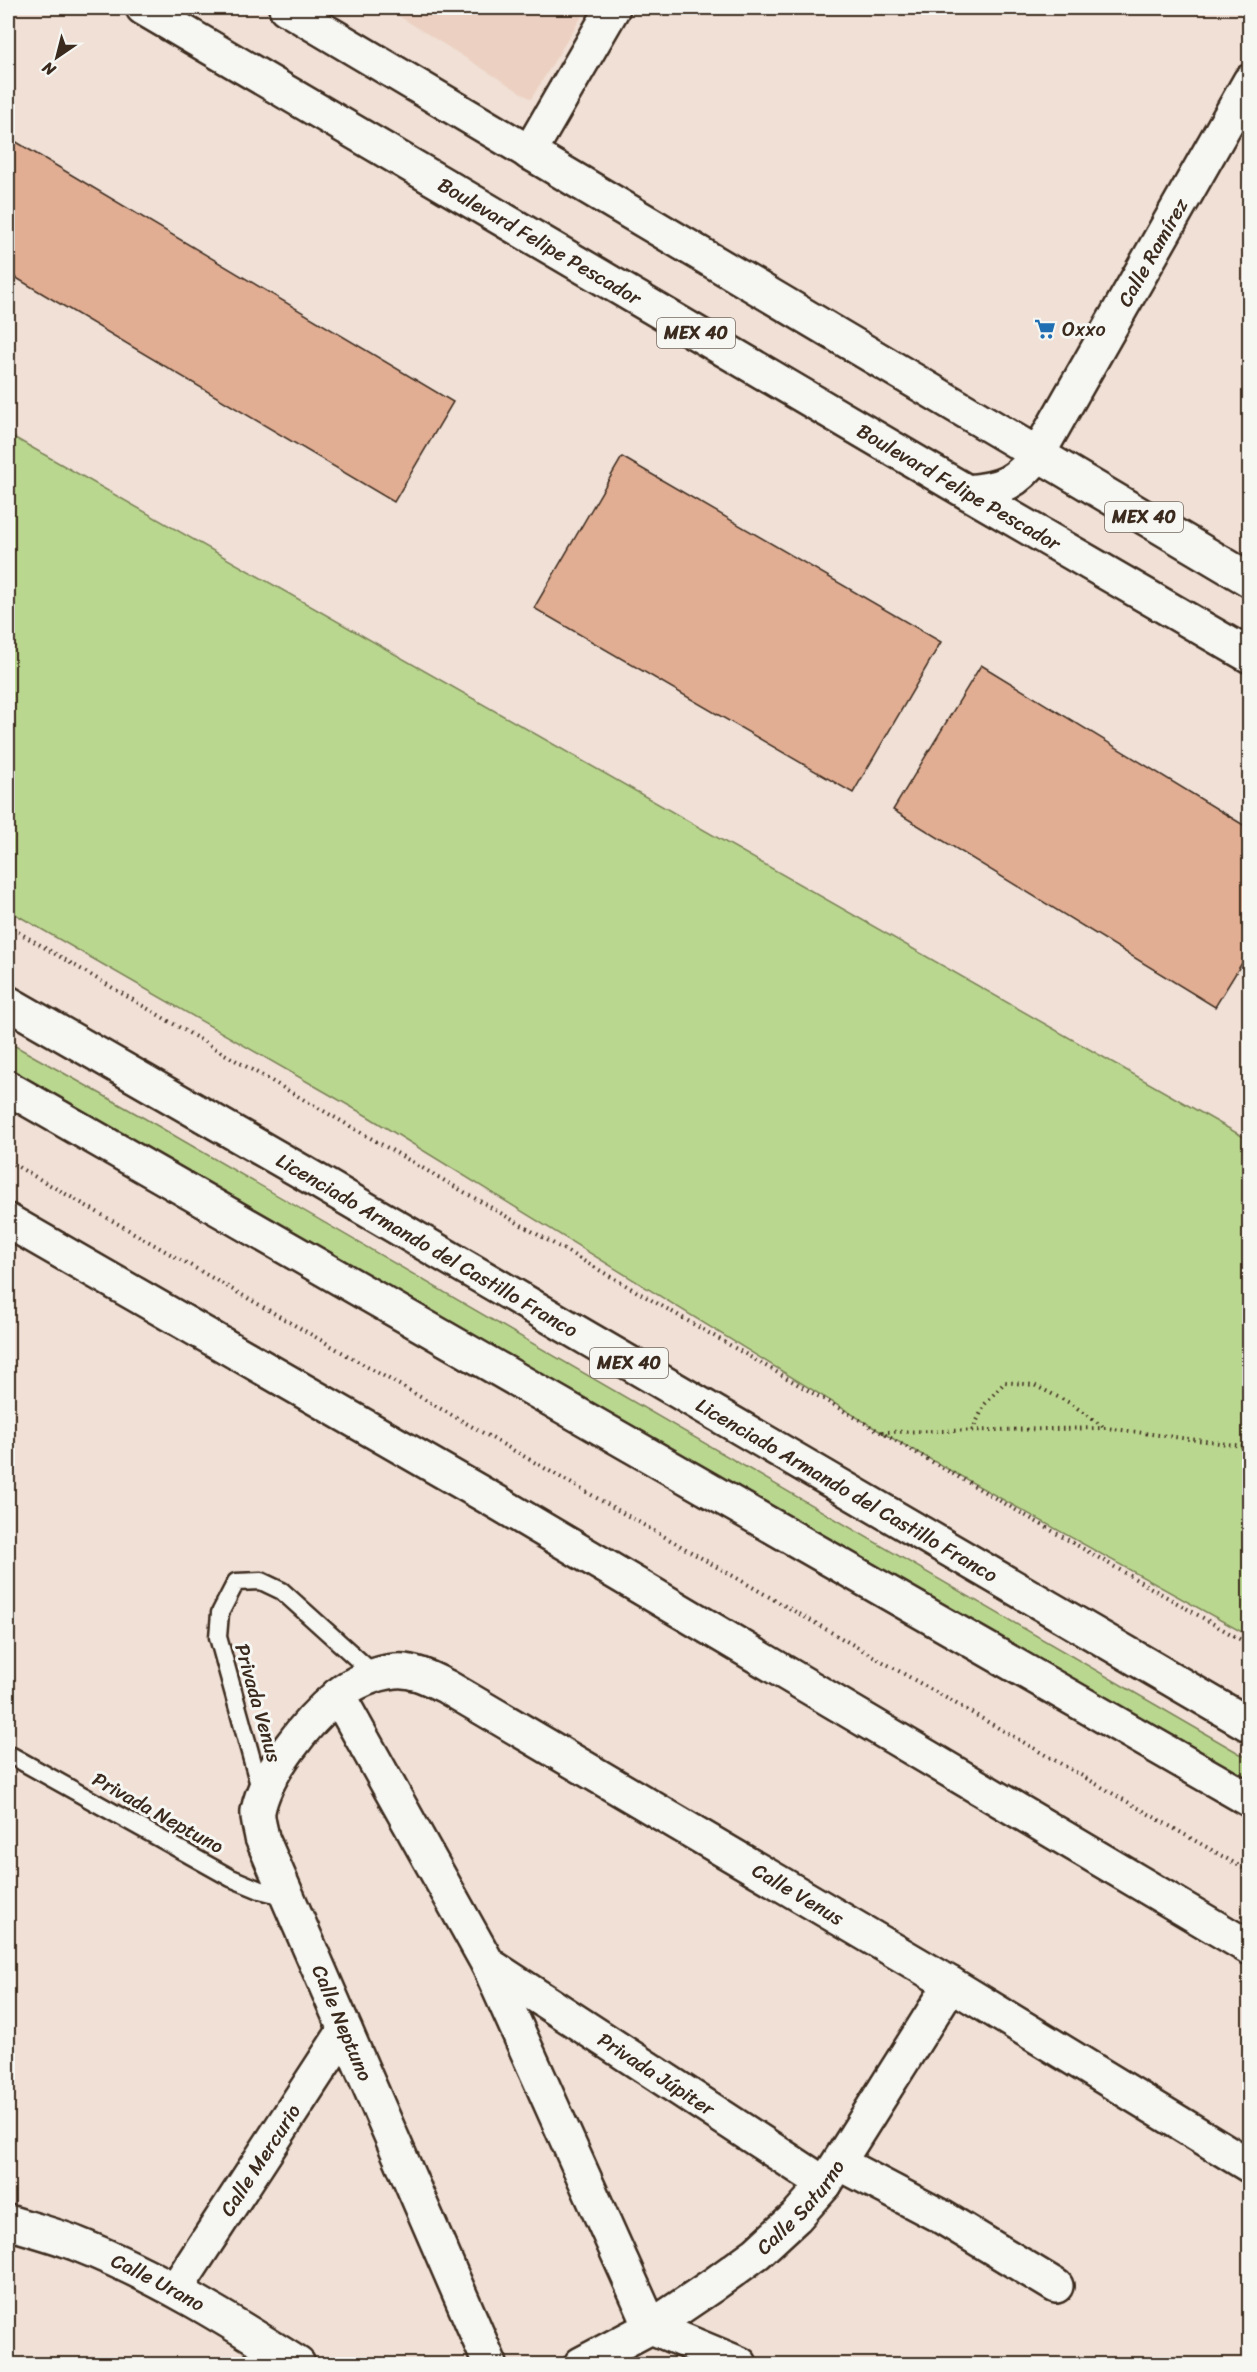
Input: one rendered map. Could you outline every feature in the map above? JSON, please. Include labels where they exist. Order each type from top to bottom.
[{"type":"street","name":"Boulevard Felipe Pescador","points":[[143,8],[1250,656]]},
{"type":"street","name":"MEX 40","points":[[285,8],[1250,580]]},
{"type":"street","points":[[529,153],[613,8]]},
{"type":"street","name":"Calle Ramírez","points":[[967,492],[992,490],[1012,482],[1026,470],[1038,454],[1250,81]]},
{"type":"street","name":"Licenciado Armando del Castillo Franco","points":[[8,1003],[297,1168],[1250,1725]]},
{"type":"street","points":[[8,1088],[1250,1800]]},
{"type":"street","points":[[8,1221],[500,1504],[1250,1948]]},
{"type":"street","name":"Calle Venus","points":[[338,1695],[375,1675],[397,1671],[422,1675],[447,1687],[951,1984],[1250,2166]]},
{"type":"street","name":"Calle Neptuno","points":[[338,1695],[296,1739],[274,1771],[262,1795],[257,1814],[262,1838],[490,2364]]},
{"type":"street","name":"Privada Júpiter","points":[[338,1695],[488,1964],[651,2327]]},
{"type":"street","name":"Privada Júpiter","points":[[488,1964],[832,2173],[942,2217],[1056,2286]]},
{"type":"street","name":"Calle Saturno","points":[[581,2364],[651,2327],[758,2253],[796,2217],[832,2173],[951,1984]]},
{"type":"street","name":"Calle Mercurio","points":[[176,2289],[345,2030]]},
{"type":"street","name":"Calle Urano","points":[[8,2222],[75,2243],[176,2289],[298,2364]]},
{"type":"street","points":[[651,2327],[740,2364]]},
{"type":"lane","name":"Privada Venus","points":[[262,1795],[218,1637],[220,1613],[237,1582],[261,1581],[282,1591],[375,1675]]},
{"type":"lane","name":"Privada Neptuno","points":[[12,1756],[231,1878],[288,1898]]},
{"type":"path","points":[[8,926],[216,1049],[1250,1645]]},
{"type":"path","points":[[8,1161],[1250,1872]]},
{"type":"path","points":[[972,1431],[985,1404],[1005,1382],[1034,1385],[1070,1403],[1106,1428]]},
{"type":"path","points":[[881,1432],[1106,1428],[1250,1447]]},
{"type":"shaded area","points":[[386,8],[587,8],[531,99]]},
{"type":"green space","points":[[8,434],[1249,1140],[1249,1636],[881,1432],[367,1116],[8,910]]},
{"type":"green space","points":[[8,1042],[144,1118],[1249,1759],[1249,1783],[8,1070]]},
{"type":"building","points":[[8,137],[453,402],[394,502],[8,273]]},
{"type":"building","points":[[622,457],[941,642],[853,793],[534,608]]},
{"type":"building","points":[[981,665],[1250,829],[1250,950],[1215,1007],[893,810]]},
{"type":"place","name":"Oxxo","points":[[1045,329]]}]
